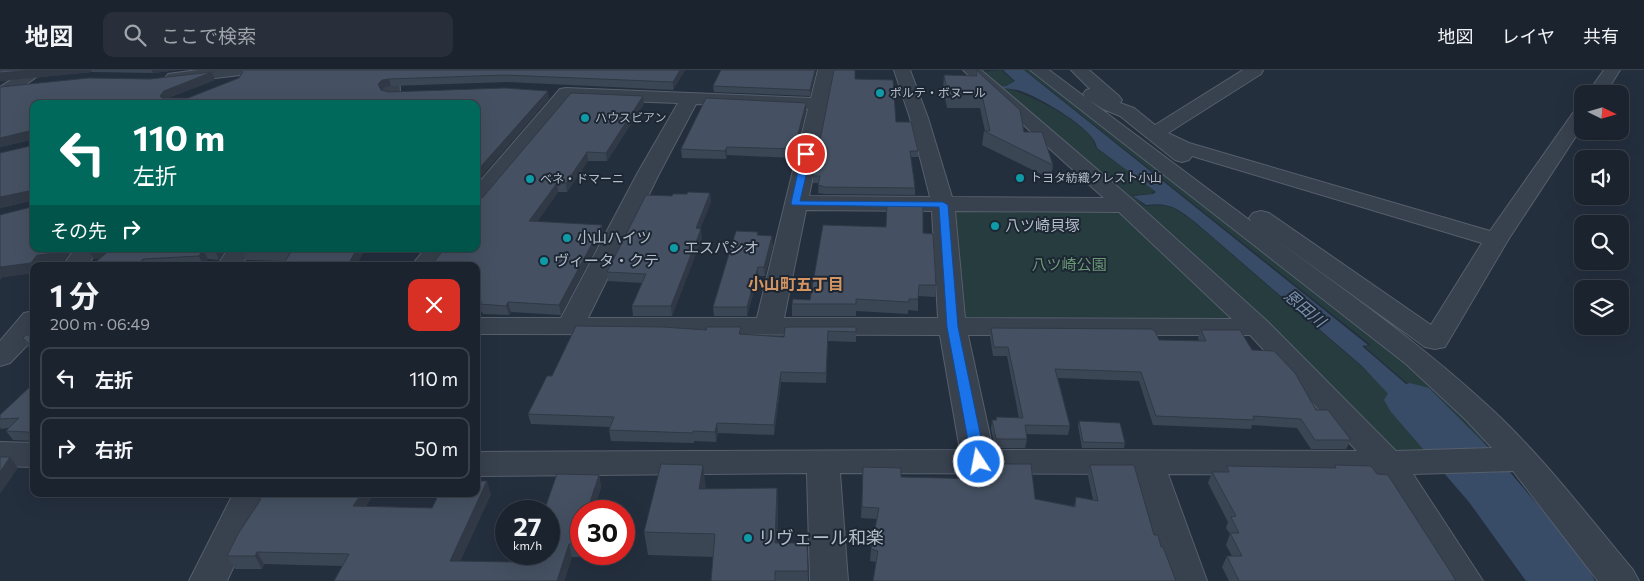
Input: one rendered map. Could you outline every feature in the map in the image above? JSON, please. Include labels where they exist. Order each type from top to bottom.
[{"type":"street","points":[[153,80],[240,70]]},
{"type":"street","points":[[205,92],[257,70]]},
{"type":"street","points":[[391,70],[387,99],[410,93]]},
{"type":"street","points":[[769,326],[826,70]]},
{"type":"street","points":[[902,70],[919,118],[943,205],[952,327],[979,462]]},
{"type":"street","points":[[953,70],[977,70]]},
{"type":"street","points":[[971,70],[1125,205],[1257,327],[1388,463],[1464,581]]},
{"type":"street","points":[[1038,70],[1416,358],[1477,413],[1522,459],[1620,581]]},
{"type":"street","points":[[1049,70],[1058,72],[1109,104],[1128,112]]},
{"type":"street","points":[[1079,70],[1154,134],[1271,225],[1435,341],[1496,240],[1574,126]]},
{"type":"street","points":[[1154,134],[1255,70]]},
{"type":"street","points":[[1602,85],[1612,70]]},
{"type":"street","points":[[0,95],[8,87],[41,77]]},
{"type":"street","points":[[546,92],[818,104]]},
{"type":"street","points":[[484,181],[566,93]]},
{"type":"street","points":[[570,327],[648,174],[690,99]]},
{"type":"street","points":[[1154,134],[1182,147],[1496,240]]},
{"type":"street","points":[[795,203],[1125,205]]},
{"type":"street","points":[[77,262],[85,252]]},
{"type":"street","points":[[427,262],[435,252]]},
{"type":"street","points":[[0,357],[30,324]]},
{"type":"street","points":[[480,326],[1257,327]]},
{"type":"street","points":[[0,454],[30,455]]},
{"type":"street","points":[[480,464],[823,461],[1388,463],[1522,459]]},
{"type":"street","points":[[823,461],[829,581]]},
{"type":"street","points":[[1147,462],[1188,581]]},
{"type":"street","points":[[208,581],[249,497]]},
{"type":"green space","points":[[1001,70],[1014,81],[1005,86],[996,87],[980,72]]},
{"type":"green space","points":[[1025,70],[1031,70],[1380,341],[1485,439],[1484,446],[1471,446],[1415,390],[1364,346],[1371,345]]},
{"type":"green space","points":[[1006,88],[1029,96],[1058,111],[1084,130],[1092,139],[1096,148],[1155,191],[1151,194],[1132,195],[1145,206],[1166,206],[1182,213],[1194,222],[1361,366],[1387,391],[1439,449],[1396,451],[999,89]]},
{"type":"green space","name":"八ツ崎公園","points":[[954,209],[1119,211],[1236,320],[965,320]]},
{"type":"water","points":[[1003,70],[1024,70],[1368,345],[1362,346],[1414,391],[1469,446],[1440,449],[1362,366],[1195,222],[1172,207],[1161,204],[1146,205],[1133,196],[1156,192],[1097,148],[1094,140],[1077,123],[1029,94],[1015,90],[998,89],[997,87],[1006,86],[1015,81]]},
{"type":"building","points":[[0,70],[34,70],[0,73]]},
{"type":"building","points":[[240,70],[680,70],[673,82],[505,75],[389,79],[382,80],[378,84],[381,90],[389,92],[505,88],[548,91],[480,168],[480,100],[30,100],[30,132],[0,138],[0,87],[88,78],[150,79],[212,72],[164,91],[160,96],[162,98],[188,98],[239,78],[243,72]]},
{"type":"building","points":[[721,70],[815,70],[810,90],[713,86]]},
{"type":"building","points":[[834,70],[855,70],[855,79],[893,80],[896,122],[911,122],[918,151],[910,151],[915,188],[825,187],[818,185],[820,176],[813,176]]},
{"type":"building","points":[[976,70],[1020,110],[1024,132],[1042,132],[1053,165],[984,131],[990,131],[982,95],[948,95],[944,75],[977,76]]},
{"type":"building","points":[[571,93],[643,96],[606,153],[587,152],[566,183],[557,183],[529,221],[602,225],[559,305],[508,302],[506,306],[480,304],[482,302],[480,302],[480,262],[434,262],[442,252],[480,252],[480,198],[483,197]]},
{"type":"building","points":[[706,98],[806,103],[794,149],[727,147],[725,151],[681,149]]},
{"type":"building","points":[[30,146],[30,192],[0,197],[0,153]]},
{"type":"building","points":[[688,192],[710,193],[696,228],[701,229],[671,306],[632,306],[646,274],[607,272],[646,195],[672,196],[673,194],[687,194]]},
{"type":"building","points":[[887,202],[923,202],[923,233],[933,234],[936,285],[919,285],[918,299],[909,299],[909,302],[856,299],[856,304],[792,304],[793,299],[810,300],[823,225],[886,227]]},
{"type":"building","points":[[30,207],[30,252],[58,252],[37,255],[30,263],[0,267],[0,215]]},
{"type":"building","points":[[736,231],[758,232],[757,235],[772,236],[764,267],[758,267],[747,307],[713,307]]},
{"type":"building","points":[[107,252],[202,252],[199,256],[143,259],[140,262],[96,262]]},
{"type":"building","points":[[291,252],[355,252],[349,262],[285,262]]},
{"type":"building","points":[[576,326],[663,327],[706,330],[707,327],[741,327],[739,334],[784,337],[785,328],[788,327],[856,327],[856,332],[828,331],[826,373],[781,372],[774,425],[717,423],[715,432],[693,431],[693,433],[609,430],[614,417],[528,414],[547,376],[552,376]]},
{"type":"building","points":[[991,328],[1151,329],[1155,331],[1159,340],[1206,341],[1201,330],[1240,330],[1252,350],[1274,351],[1295,373],[1316,410],[1328,410],[1351,440],[1315,440],[1301,419],[1253,416],[1254,420],[1156,416],[1141,372],[1055,369],[1070,426],[1025,425],[1027,439],[996,439],[992,420],[997,420],[996,417],[1023,418],[1008,347],[994,347]]},
{"type":"building","points":[[26,335],[30,335],[30,345],[23,338]]},
{"type":"building","points":[[30,387],[30,435],[28,432],[6,431],[19,418],[0,419],[0,415]]},
{"type":"building","points":[[1079,421],[1120,423],[1125,443],[1083,442]]},
{"type":"building","points":[[0,457],[10,457],[0,472]]},
{"type":"building","points":[[661,464],[703,465],[699,489],[777,488],[775,543],[807,543],[808,571],[775,571],[775,581],[711,581],[715,534],[644,532]]},
{"type":"building","points":[[997,464],[1031,464],[1035,499],[1075,507],[1076,497],[1098,501],[1090,465],[1134,465],[1154,535],[1158,535],[1161,547],[1163,547],[1176,581],[873,581],[878,551],[871,549],[879,508],[862,507],[863,467],[901,468],[901,477],[981,479],[980,470],[997,471]]},
{"type":"building","points":[[1335,465],[1371,466],[1377,474],[1388,475],[1456,581],[1239,581],[1227,556],[1242,556],[1230,533],[1239,533],[1231,517],[1236,516],[1212,472],[1229,472],[1227,466],[1336,468]]},
{"type":"building","points":[[557,474],[599,475],[591,500],[570,500],[570,544],[557,581],[334,581],[349,554],[257,552],[255,556],[227,556],[261,497],[359,497],[353,506],[432,508],[438,497],[480,497],[450,561],[495,562],[495,565],[560,565],[560,500],[548,500]]},
{"type":"building","points":[[480,481],[487,481],[480,496]]},
{"type":"waterway","name":"恩田川","points":[[1410,400],[1490,487],[1562,581]]},
{"type":"place","name":"ポルテ・ボヌール","points":[[880,93]]},
{"type":"place","name":"ハウスビアン","points":[[585,118]]},
{"type":"place","name":"トヨタ紡織クレスト小山","points":[[1020,178]]},
{"type":"place","name":"ベネ・ドマーニ","points":[[530,179]]},
{"type":"place","name":"八ツ崎貝塚","points":[[995,226]]},
{"type":"place","name":"小山ハイツ","points":[[567,238]]},
{"type":"place","name":"エスパシオ","points":[[674,248]]},
{"type":"place","name":"ヴィータ・クテ","points":[[544,261]]},
{"type":"place","name":"リヴェール和楽","points":[[748,538]]},
{"type":"district","name":"小山町五丁目","points":[[796,284]]},
{"type":"route","points":[[806,154],[795,203],[943,205],[952,327],[979,462]]}]
